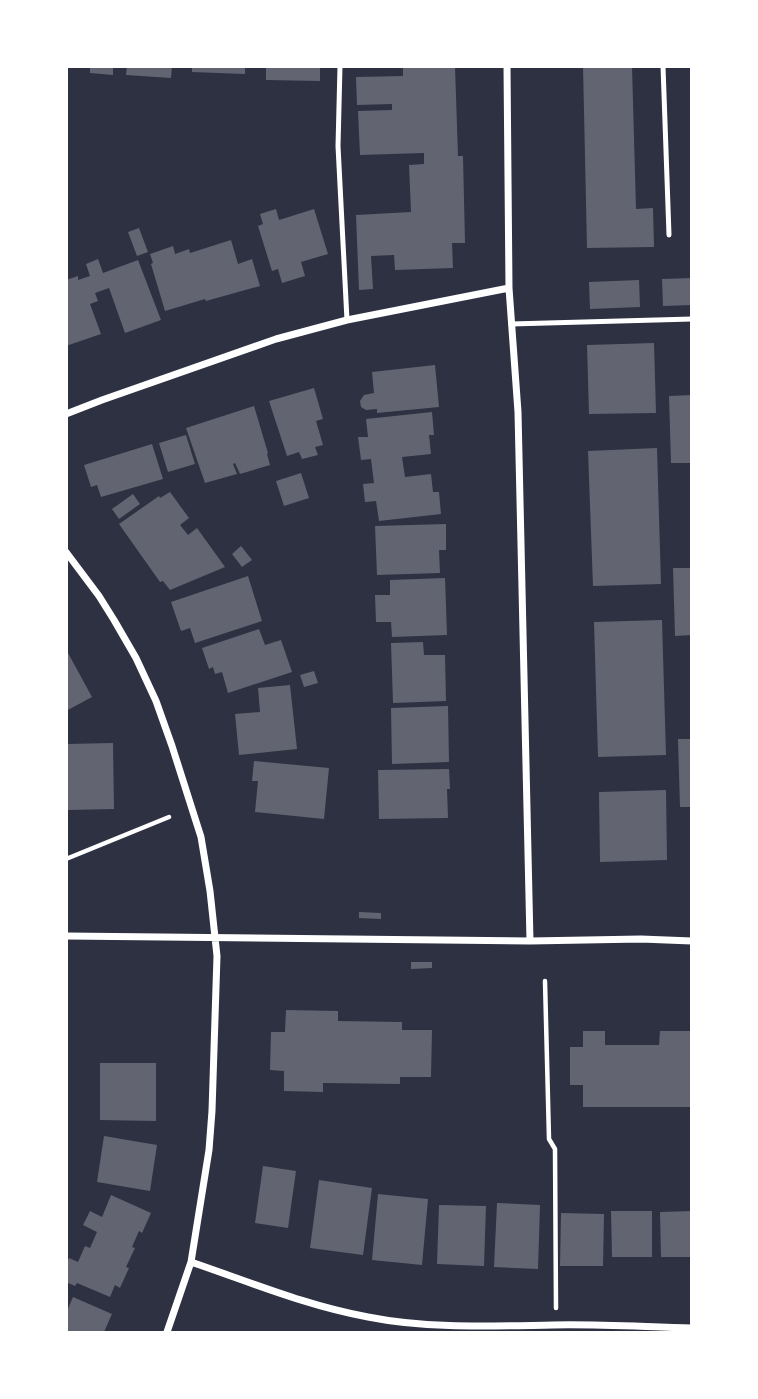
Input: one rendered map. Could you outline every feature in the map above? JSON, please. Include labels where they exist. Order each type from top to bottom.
[{"type":"street","points":[[507,66],[509,288],[519,412],[530,941]]},
{"type":"street","points":[[66,414],[276,339],[347,320],[509,288]]},
{"type":"street","points":[[66,552],[114,620],[156,701],[201,837],[210,891],[217,956],[211,1124],[204,1187],[191,1262],[167,1332]]},
{"type":"street","points":[[66,936],[691,941]]},
{"type":"street","points":[[191,1262],[289,1298],[370,1318],[531,1329],[556,1325],[691,1328]]},
{"type":"lane","points":[[340,66],[338,146],[347,320]]},
{"type":"lane","points":[[663,66],[669,235]]},
{"type":"lane","points":[[512,324],[691,319]]},
{"type":"path","points":[[66,859],[169,817]]},
{"type":"path","points":[[545,981],[549,1139],[555,1149],[556,1325]]},
{"type":"building","points":[[90,66],[113,66],[113,75],[90,73]]},
{"type":"building","points":[[127,66],[172,66],[171,78],[126,75]]},
{"type":"building","points":[[192,66],[245,66],[245,74],[192,72]]},
{"type":"building","points":[[266,66],[320,66],[320,81],[266,80]]},
{"type":"building","points":[[403,66],[455,66],[458,156],[463,156],[465,243],[452,243],[453,268],[395,270],[394,255],[371,256],[373,289],[359,290],[356,215],[411,212],[409,165],[424,164],[424,153],[360,155],[358,111],[392,110],[392,104],[357,105],[356,77],[403,76]]},
{"type":"building","points":[[583,66],[632,66],[636,209],[653,208],[654,247],[587,248]]},
{"type":"building","points":[[276,209],[279,220],[314,209],[328,254],[301,262],[305,276],[282,283],[278,269],[272,271],[258,226],[263,224],[260,214]]},
{"type":"building","points":[[139,228],[148,252],[137,256],[128,232]]},
{"type":"building","points":[[231,240],[238,264],[252,259],[260,286],[165,311],[150,254],[173,246],[175,254],[189,249],[190,253]]},
{"type":"building","points":[[98,259],[103,273],[138,260],[161,320],[125,333],[109,288],[95,293],[98,301],[90,304],[101,334],[66,346],[66,280],[90,276],[86,264]]},
{"type":"building","points":[[692,278],[692,305],[663,306],[662,279]]},
{"type":"building","points":[[639,280],[640,307],[590,309],[589,282]]},
{"type":"building","points":[[654,343],[656,413],[589,414],[587,345]]},
{"type":"building","points":[[435,365],[439,407],[377,413],[377,409],[366,410],[361,407],[360,401],[364,395],[374,393],[372,372]]},
{"type":"building","points":[[314,388],[323,419],[316,421],[323,445],[315,447],[318,455],[302,459],[299,452],[287,456],[269,401]]},
{"type":"building","points":[[692,395],[692,463],[671,463],[669,396]]},
{"type":"building","points":[[254,406],[270,465],[240,474],[235,463],[233,464],[237,474],[205,483],[186,428]]},
{"type":"building","points":[[432,412],[434,435],[429,435],[431,454],[402,457],[405,477],[431,474],[433,492],[439,492],[441,514],[379,521],[376,501],[365,502],[363,484],[374,483],[371,459],[361,460],[358,437],[368,437],[366,419]]},
{"type":"building","points":[[186,435],[195,464],[168,472],[159,443]]},
{"type":"building","points":[[152,444],[163,479],[101,497],[97,485],[91,487],[84,465]]},
{"type":"building","points":[[657,448],[661,584],[593,586],[588,451]]},
{"type":"building","points":[[301,473],[309,498],[284,506],[276,481]]},
{"type":"building","points":[[170,492],[189,518],[180,525],[188,535],[197,528],[225,567],[170,590],[163,581],[160,582],[119,524],[159,496],[160,498]]},
{"type":"building","points":[[133,494],[140,504],[119,519],[112,509]]},
{"type":"building","points":[[446,524],[446,550],[439,550],[440,573],[377,575],[375,526]]},
{"type":"building","points":[[241,546],[252,560],[242,567],[232,554]]},
{"type":"building","points":[[673,568],[692,568],[692,635],[675,636]]},
{"type":"building","points":[[248,576],[262,621],[195,643],[190,628],[181,631],[171,602]]},
{"type":"building","points":[[445,578],[447,635],[392,637],[391,622],[376,622],[375,595],[390,595],[390,580]]},
{"type":"building","points":[[662,620],[666,755],[598,757],[594,622]]},
{"type":"building","points":[[259,629],[265,645],[281,640],[292,672],[228,693],[222,672],[215,674],[213,667],[209,669],[202,648]]},
{"type":"building","points":[[423,642],[424,655],[445,655],[446,701],[393,703],[391,643]]},
{"type":"building","points":[[68,653],[92,697],[66,711],[66,654]]},
{"type":"building","points":[[314,671],[318,683],[304,687],[300,675]]},
{"type":"building","points":[[290,685],[297,749],[239,755],[235,714],[260,712],[258,688]]},
{"type":"building","points":[[448,706],[449,762],[392,764],[391,708]]},
{"type":"building","points":[[678,739],[692,739],[692,807],[680,807]]},
{"type":"building","points":[[113,743],[114,809],[68,810],[66,744]]},
{"type":"building","points":[[254,761],[329,768],[324,819],[255,812],[258,781],[252,781]]},
{"type":"building","points":[[449,769],[448,818],[379,819],[378,770]]},
{"type":"building","points":[[666,790],[667,860],[600,862],[599,792]]},
{"type":"building","points":[[359,912],[381,913],[381,919],[359,918]]},
{"type":"building","points":[[411,962],[432,962],[432,968],[411,969]]},
{"type":"building","points":[[286,1010],[338,1011],[338,1021],[402,1022],[402,1030],[432,1030],[431,1077],[400,1077],[400,1084],[323,1083],[323,1092],[284,1091],[284,1071],[270,1070],[271,1032],[285,1032]]},
{"type":"building","points":[[583,1031],[605,1031],[605,1045],[659,1045],[660,1031],[692,1031],[692,1107],[583,1107],[583,1085],[570,1085],[570,1047],[583,1047]]},
{"type":"building","points":[[100,1063],[156,1063],[156,1121],[100,1120]]},
{"type":"building","points":[[104,1136],[157,1145],[150,1191],[97,1182]]},
{"type":"building","points":[[263,1166],[296,1171],[288,1228],[255,1223]]},
{"type":"building","points":[[319,1180],[372,1188],[363,1255],[310,1248]]},
{"type":"building","points":[[378,1194],[428,1199],[422,1265],[372,1260]]},
{"type":"building","points":[[111,1195],[151,1213],[132,1247],[135,1248],[120,1288],[115,1285],[110,1297],[77,1283],[75,1286],[66,1282],[66,1264],[69,1258],[78,1262],[85,1246],[90,1248],[97,1232],[83,1225],[90,1211],[102,1217]]},
{"type":"building","points":[[497,1203],[540,1205],[538,1269],[494,1267]]},
{"type":"building","points":[[439,1205],[486,1206],[484,1266],[437,1264]]},
{"type":"building","points":[[611,1211],[652,1211],[652,1257],[612,1257]]},
{"type":"building","points":[[692,1211],[692,1257],[661,1257],[660,1212]]},
{"type":"building","points":[[561,1213],[604,1214],[603,1266],[560,1266]]},
{"type":"building","points":[[73,1297],[112,1314],[104,1332],[66,1332],[66,1313]]}]
